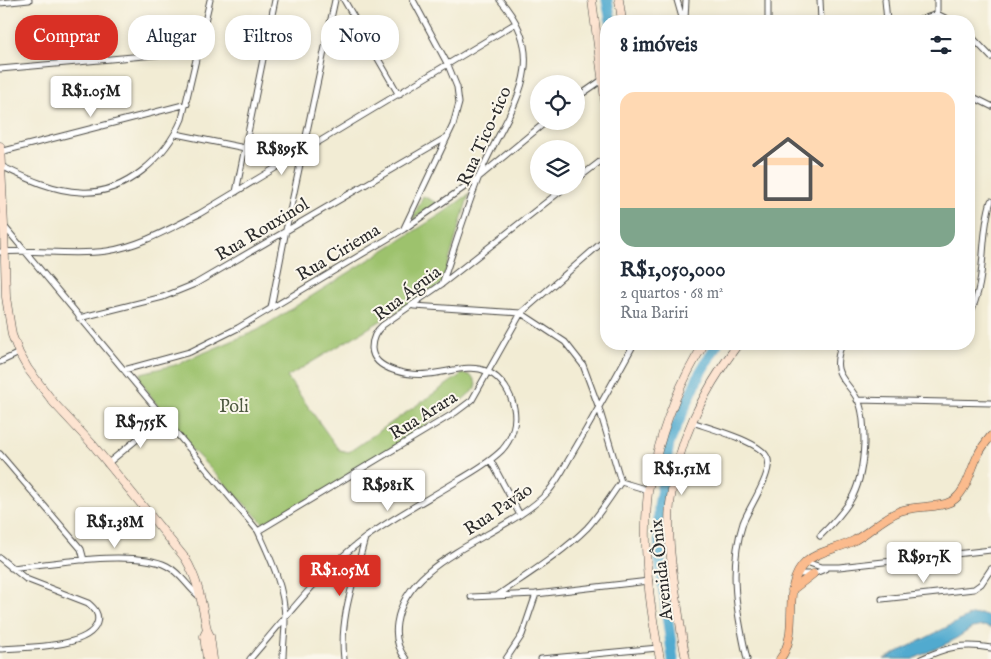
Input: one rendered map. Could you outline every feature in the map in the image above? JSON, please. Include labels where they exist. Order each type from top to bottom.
[{"type":"main road","points":[[592,0],[600,49]]},
{"type":"main road","points":[[619,0],[621,15]]},
{"type":"main road","points":[[0,146],[1,208],[4,226],[2,252],[6,297],[12,336],[19,353],[28,369],[50,398],[92,445],[185,558],[195,576],[206,630],[210,636],[213,659]]},
{"type":"main road","name":"Avenida Ônix","points":[[660,659],[650,604],[646,526],[648,490],[656,455],[669,415],[681,384],[701,350]]},
{"type":"main road","name":"Avenida Ônix","points":[[686,659],[674,580],[669,526],[670,504],[677,466],[692,422],[714,377],[734,350]]},
{"type":"main road","points":[[780,659],[790,639],[792,590],[798,574],[806,562],[819,554],[854,540],[881,521],[899,512],[915,507],[943,505],[953,501],[960,494],[991,436]]},
{"type":"main road","points":[[792,590],[814,574]]},
{"type":"main road","points":[[206,630],[204,636],[207,659]]},
{"type":"street","points":[[0,3],[29,0]]},
{"type":"street","points":[[207,15],[210,0]]},
{"type":"street","points":[[236,192],[275,0]]},
{"type":"street","points":[[271,308],[335,0]]},
{"type":"street","points":[[344,0],[399,94]]},
{"type":"street","points":[[404,229],[447,137],[459,103],[457,87],[448,65],[413,0]]},
{"type":"street","name":"Rua Tico-tico","points":[[442,284],[479,177],[518,98],[523,83],[526,62],[525,51],[516,23],[500,0]]},
{"type":"street","points":[[677,0],[682,15]]},
{"type":"street","points":[[685,15],[686,0]]},
{"type":"street","points":[[768,0],[768,15]]},
{"type":"street","points":[[820,0],[821,15]]},
{"type":"street","points":[[884,0],[886,15]]},
{"type":"street","points":[[934,15],[937,14],[937,0]]},
{"type":"street","points":[[2,252],[87,253],[120,248],[158,235],[236,192],[516,23]]},
{"type":"street","points":[[975,40],[991,57]]},
{"type":"street","points":[[983,48],[991,50]]},
{"type":"street","points":[[0,69],[128,57]]},
{"type":"street","points":[[1,166],[59,189],[83,192],[110,188],[141,171],[155,159],[176,134],[187,104],[197,60]]},
{"type":"street","points":[[585,92],[600,82]]},
{"type":"street","points":[[975,98],[991,106]]},
{"type":"street","points":[[0,152],[187,104]]},
{"type":"street","name":"Rua Ciriema","points":[[124,370],[176,356],[223,337],[404,229],[479,177],[536,130]]},
{"type":"street","points":[[176,134],[245,148]]},
{"type":"street","name":"Rua Rouxinol","points":[[79,318],[162,297],[195,284],[447,137]]},
{"type":"street","points":[[585,173],[600,162]]},
{"type":"street","name":"Rua Águia","points":[[488,371],[460,369],[419,375],[396,370],[378,362],[373,353],[374,337],[392,319],[413,306],[556,195]]},
{"type":"street","points":[[975,301],[979,287],[991,201]]},
{"type":"street","points":[[4,226],[258,531],[272,561],[282,596],[285,618],[283,659]]},
{"type":"street","name":"Rua Arara","points":[[258,531],[456,412],[472,400],[522,313],[600,243]]},
{"type":"street","points":[[413,306],[522,313],[552,332],[574,351],[584,365],[621,482]]},
{"type":"street","name":"Rua Pavão","points":[[406,659],[398,644],[396,628],[400,610],[413,588],[437,565],[520,515],[551,487],[599,408],[631,350]]},
{"type":"street","points":[[820,536],[851,502],[859,480],[863,459],[864,428],[862,413],[858,400],[841,378],[839,371],[840,350]]},
{"type":"street","points":[[0,362],[19,353]]},
{"type":"street","points":[[250,659],[332,568],[366,538],[491,460],[503,448],[513,432],[515,410],[506,388],[488,371]]},
{"type":"street","points":[[858,400],[991,403]]},
{"type":"street","points":[[107,464],[162,418]]},
{"type":"street","points":[[692,422],[751,444],[763,452],[768,459],[768,470],[743,524],[735,563],[736,598],[748,659]]},
{"type":"street","points":[[0,454],[81,549],[84,560]]},
{"type":"street","points":[[491,460],[520,515]]},
{"type":"street","points":[[621,482],[648,490]]},
{"type":"street","points":[[498,595],[577,537],[600,512],[621,482]]},
{"type":"street","points":[[344,659],[342,644],[344,618],[366,538]]},
{"type":"street","points":[[798,574],[814,574],[828,568],[850,565],[991,550]]},
{"type":"street","points":[[0,558],[10,568],[33,582],[88,603],[95,610],[97,621],[91,631],[78,640],[0,649]]},
{"type":"street","points":[[10,568],[84,560],[127,559],[158,562],[172,569],[200,597]]},
{"type":"street","points":[[806,562],[828,568]]},
{"type":"street","points":[[882,599],[975,589],[991,569]]},
{"type":"street","points":[[471,597],[536,594],[649,581]]},
{"type":"street","points":[[506,659],[522,635],[536,594]]},
{"type":"street","points":[[921,659],[956,646],[976,645],[991,648]]},
{"type":"street","points":[[541,659],[595,656],[658,648]]},
{"type":"green space","name":"Poli","points":[[469,194],[442,284],[287,377],[339,450],[349,452],[462,374],[468,374],[472,377],[476,388],[462,400],[348,478],[263,523],[177,434],[140,380],[141,373],[175,365],[258,330],[443,213]]},
{"type":"green space","points":[[423,196],[437,203],[412,220]]},
{"type":"water","points":[[980,614],[991,617],[991,628],[984,626],[972,628],[952,641],[913,659],[884,659],[971,615]]},
{"type":"waterway","points":[[607,0],[610,15]]},
{"type":"waterway","points":[[673,659],[660,562],[659,507],[669,443],[700,373],[713,350]]}]
